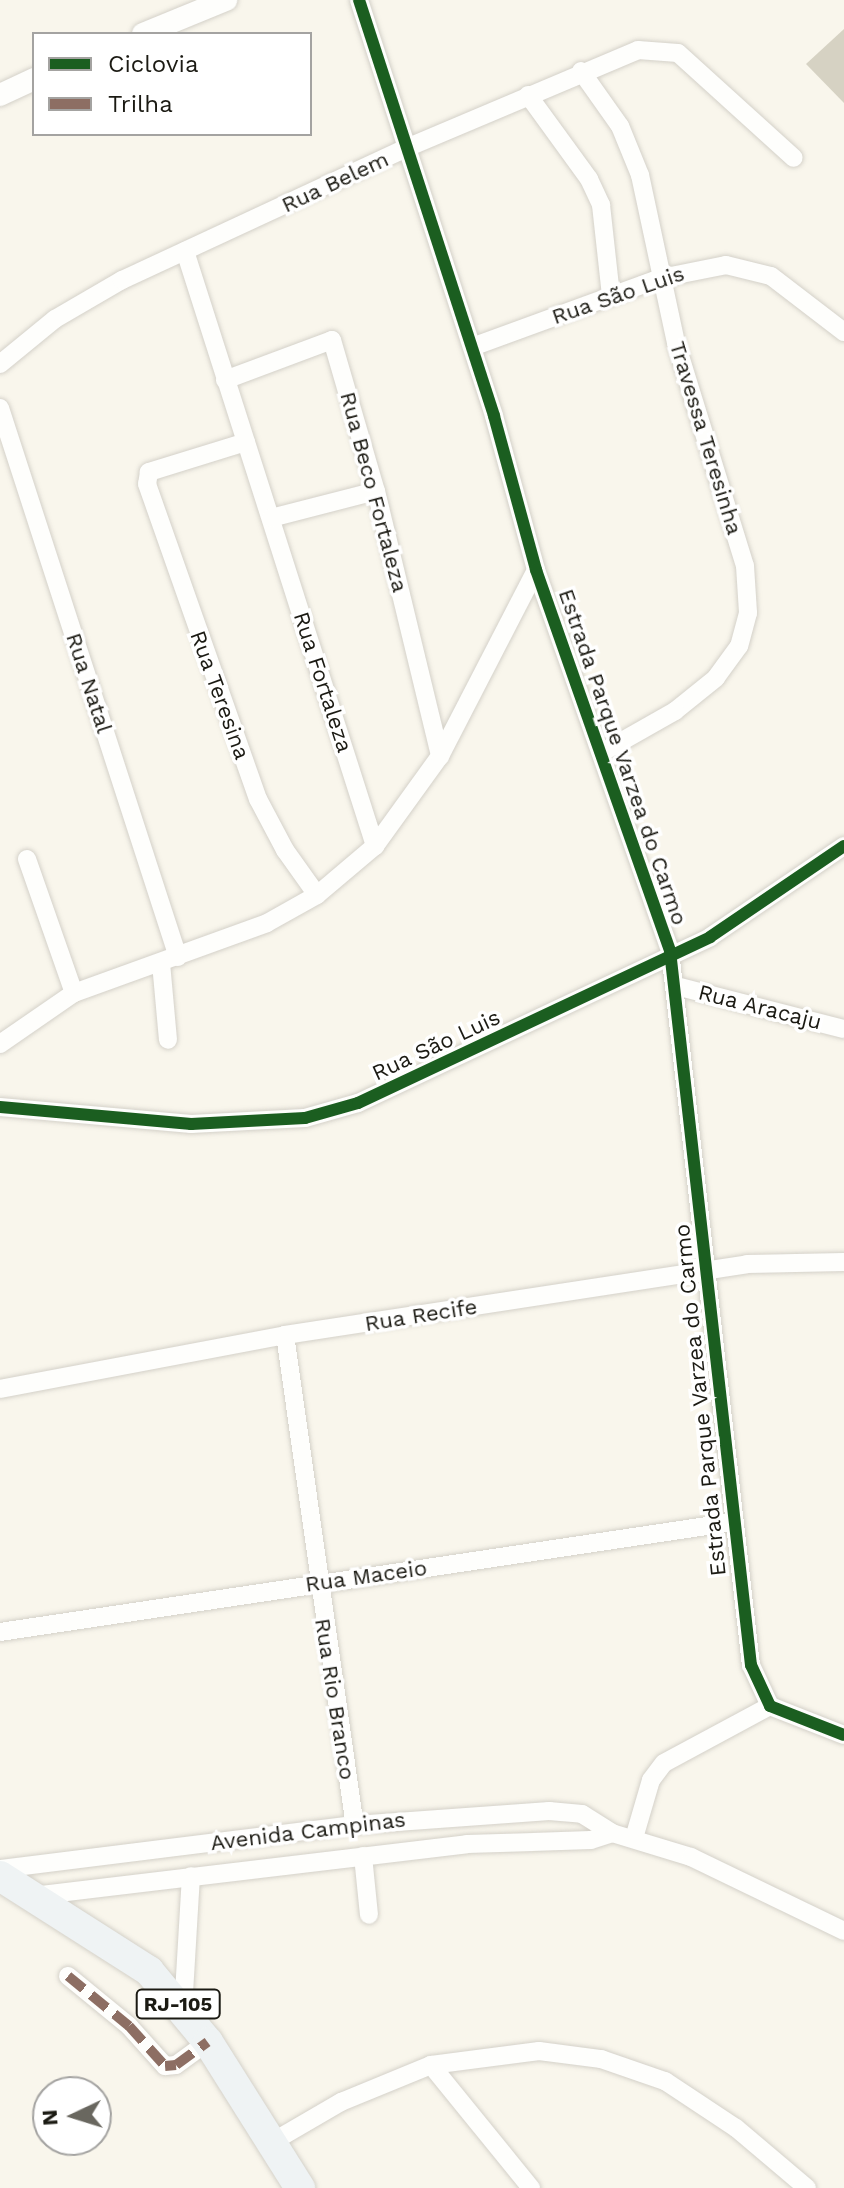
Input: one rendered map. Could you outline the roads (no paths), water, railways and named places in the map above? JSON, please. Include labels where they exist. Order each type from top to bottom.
[{"type":"main road","name":"RJ-105","points":[[0,1876],[149,1971],[208,2042],[274,2141],[293,2186]]},
{"type":"street","points":[[148,32],[226,0]]},
{"type":"street","name":"Estrada Parque Varzea do Carmo","points":[[359,0],[404,149],[472,347],[536,570],[670,951],[751,1665],[770,1706]]},
{"type":"street","name":"Rua Belem","points":[[0,364],[55,319],[185,251],[404,149],[581,71],[638,50],[678,53],[794,158]]},
{"type":"street","name":"Travessa Teresinha","points":[[581,71],[620,126],[640,175],[661,278],[745,566],[748,613],[739,646],[716,678],[675,711],[601,753]]},
{"type":"street","points":[[0,95],[32,80]]},
{"type":"street","points":[[528,95],[601,205],[611,296]]},
{"type":"street","name":"Rua Fortaleza","points":[[185,251],[375,846]]},
{"type":"street","name":"Rua São Luis","points":[[472,347],[661,278],[726,265],[771,276],[844,332]]},
{"type":"street","name":"Rua Beco Fortaleza","points":[[225,380],[332,340],[376,491],[440,756]]},
{"type":"street","name":"Rua Natal","points":[[0,408],[169,960],[168,1040]]},
{"type":"street","name":"Rua Teresina","points":[[246,442],[149,472],[147,484],[258,799],[285,850],[317,895]]},
{"type":"street","points":[[271,518],[376,491]]},
{"type":"street","points":[[0,1044],[74,993],[267,923],[317,895],[375,846],[440,756],[536,570]]},
{"type":"street","name":"Rua São Luis","points":[[0,1107],[191,1124],[305,1118],[358,1103],[483,1048],[670,951],[743,918],[844,846]]},
{"type":"street","points":[[27,859],[74,993]]},
{"type":"street","name":"Rua Aracaju","points":[[676,986],[844,1029]]},
{"type":"street","name":"Rua Recife","points":[[0,1389],[285,1335],[789,1261],[844,1262]]},
{"type":"street","name":"Rua Rio Branco","points":[[285,1335],[316,1583],[355,1825]]},
{"type":"street","name":"Rua Maceio","points":[[0,1632],[733,1522]]},
{"type":"street","points":[[634,1838],[651,1780],[664,1763],[770,1706],[844,1735]]},
{"type":"street","name":"Avenida Campinas","points":[[0,1869],[355,1825],[549,1811],[582,1814],[612,1833],[691,1857],[844,1931]]},
{"type":"street","name":"Avenida Campinas","points":[[33,1896],[467,1844],[591,1840],[612,1833]]},
{"type":"street","points":[[363,1856],[369,1915]]},
{"type":"street","points":[[183,2010],[191,1876]]},
{"type":"street","points":[[68,1976],[129,2026],[165,2066],[176,2065],[208,2042]]},
{"type":"street","points":[[274,2141],[341,2102],[431,2065],[539,2051],[601,2059],[665,2081],[736,2128],[807,2188]]},
{"type":"street","points":[[431,2065],[531,2188]]}]
